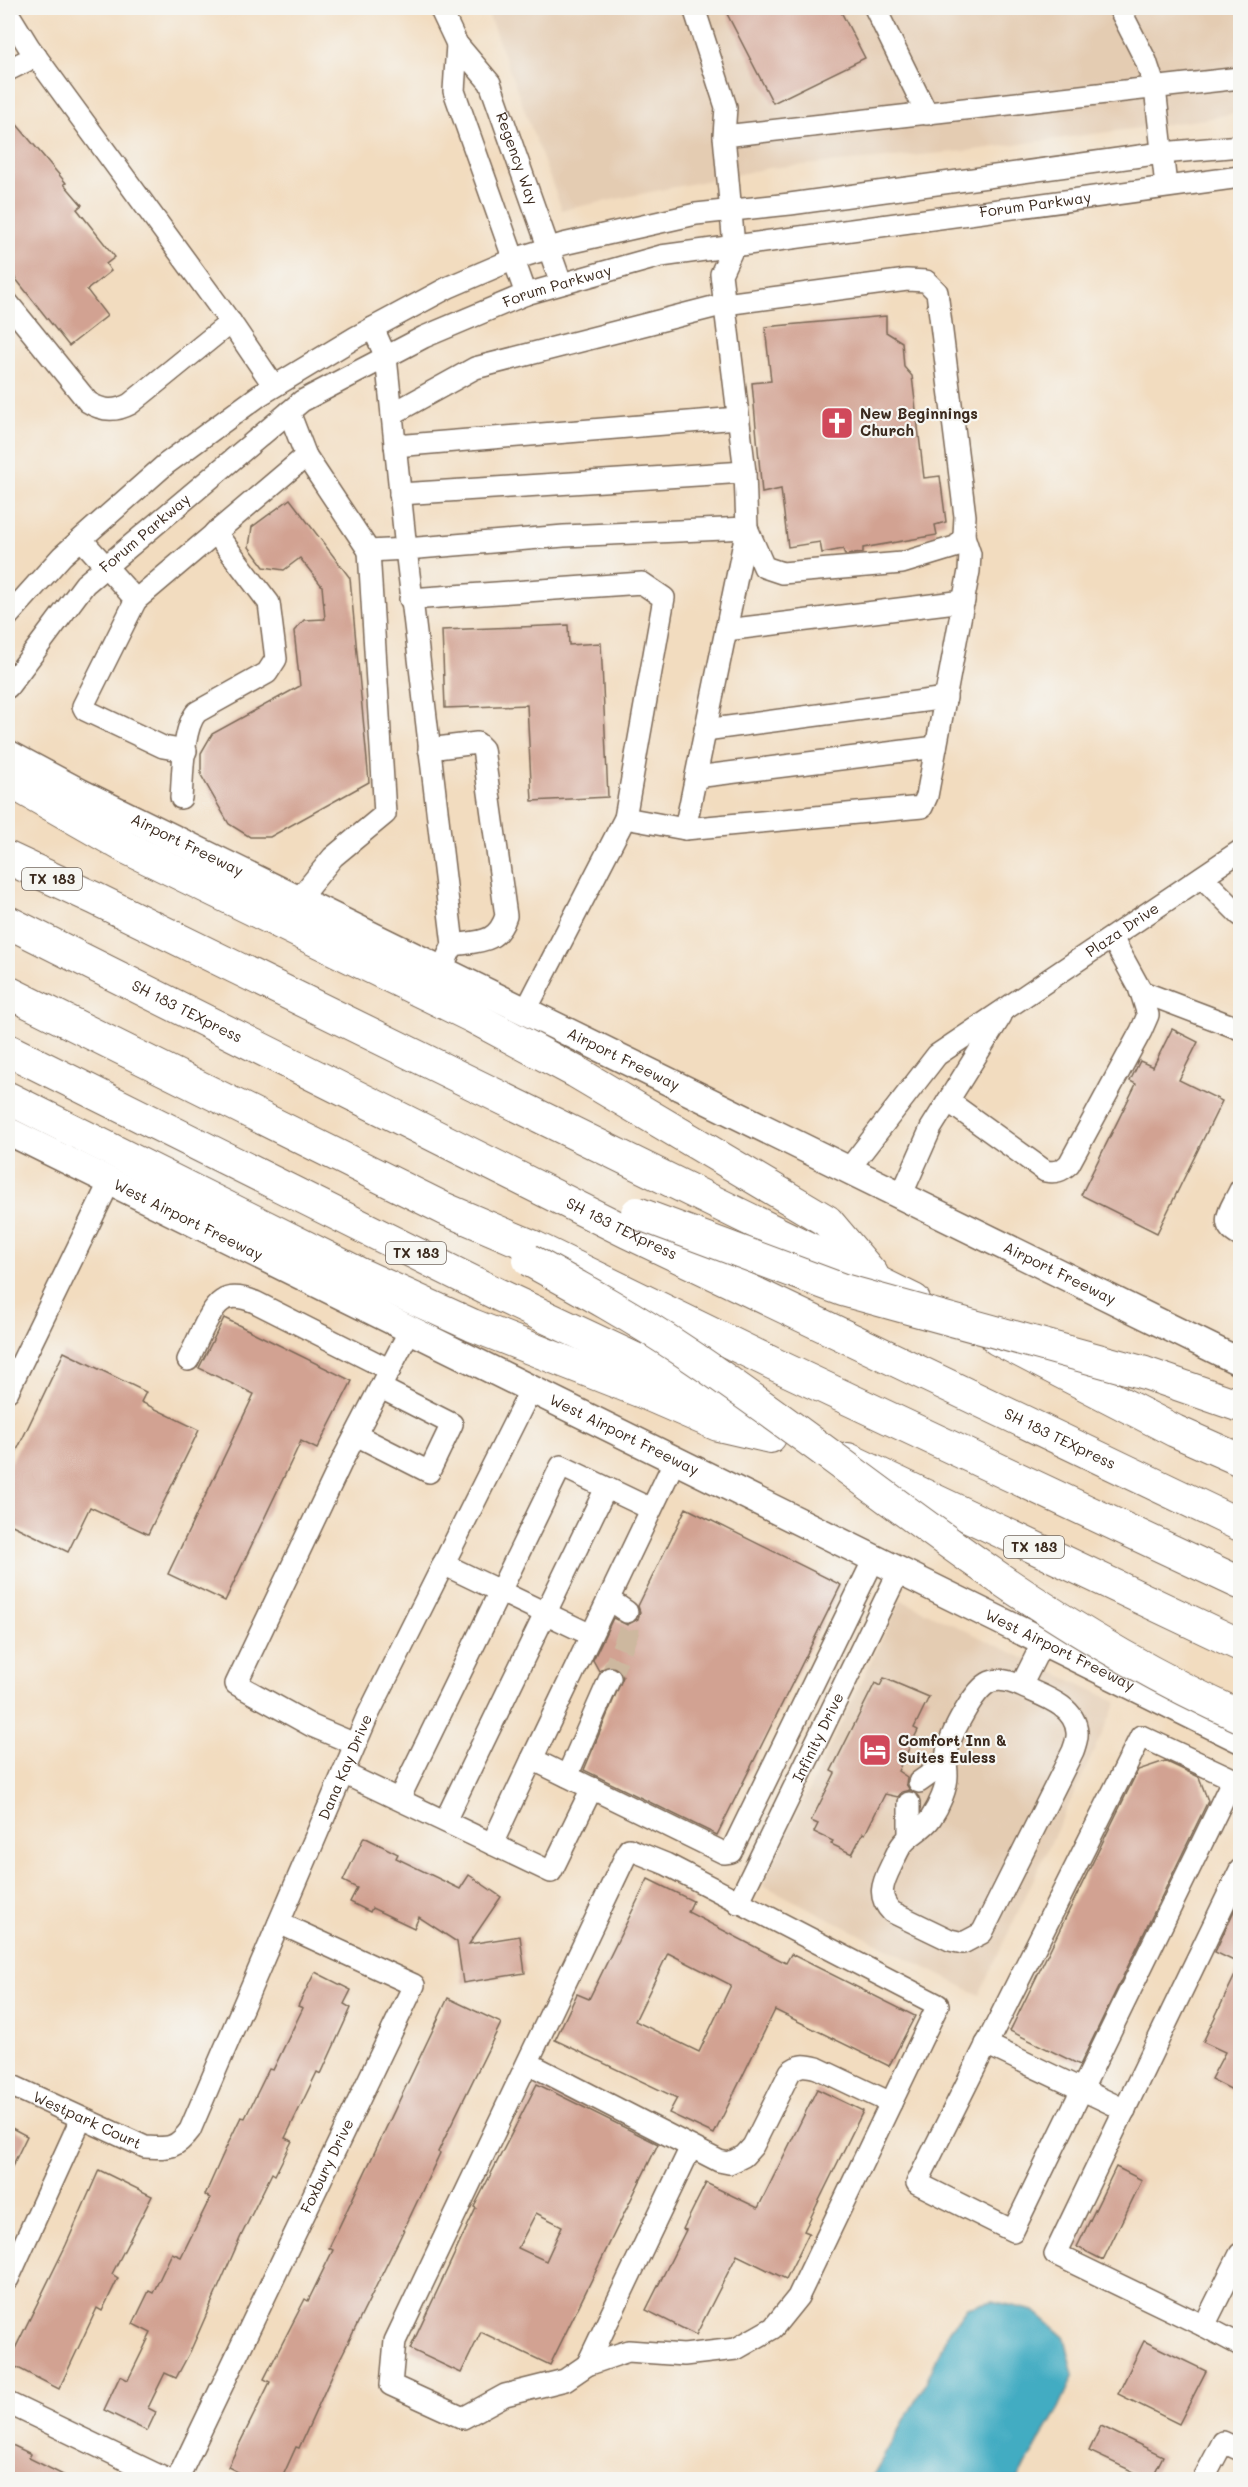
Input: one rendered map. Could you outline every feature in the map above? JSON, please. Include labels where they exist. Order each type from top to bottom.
[{"type":"highway","points":[[8,780],[127,848],[471,1016],[576,1072],[827,1221],[881,1285]]},
{"type":"highway","name":"TX 183","points":[[8,858],[999,1341],[1175,1431],[1240,1460]]},
{"type":"highway","name":"SH 183 TEXpress","points":[[8,922],[560,1196],[632,1222],[820,1326],[1240,1525]]},
{"type":"highway","points":[[8,992],[531,1253],[774,1364],[1240,1583]]},
{"type":"highway","name":"TX 183","points":[[8,1050],[499,1295],[1240,1645]]},
{"type":"highway","points":[[8,1098],[360,1274],[472,1325],[642,1392],[718,1425],[827,1449]]},
{"type":"highway","points":[[632,1222],[843,1290],[1145,1373],[1240,1406]]},
{"type":"highway","points":[[531,1253],[594,1296],[684,1351],[758,1402],[937,1535],[1058,1616],[1199,1697],[1240,1716]]},
{"type":"main road","name":"Airport Freeway","points":[[8,753],[79,792],[1240,1362]]},
{"type":"main road","name":"West Airport Freeway","points":[[8,1131],[1240,1739]]},
{"type":"street","name":"Regency Way","points":[[440,8],[457,44],[490,83],[561,283]]},
{"type":"street","points":[[685,829],[747,528],[745,472],[721,274],[734,246],[724,136],[726,106],[694,8]]},
{"type":"street","points":[[875,8],[927,114]]},
{"type":"street","points":[[1119,8],[1146,62],[1155,88],[1166,186]]},
{"type":"street","points":[[8,13],[36,56],[231,322],[274,386]]},
{"type":"street","name":"Regency Way","points":[[457,44],[454,91],[526,294]]},
{"type":"street","points":[[8,70],[36,56]]},
{"type":"street","points":[[724,136],[1240,78]]},
{"type":"street","points":[[8,616],[62,556],[166,464],[274,386],[449,287],[514,259],[550,248],[696,214],[790,204],[1162,153],[1240,146]]},
{"type":"street","name":"Forum Parkway","points":[[8,687],[85,584],[302,401],[424,337],[526,294],[661,256],[1240,177]]},
{"type":"street","points":[[392,414],[475,368],[725,304],[907,280],[926,281],[937,292],[965,516],[964,536],[970,554],[964,601],[927,796],[922,807],[685,829],[625,818]]},
{"type":"street","points":[[8,303],[88,402],[105,410],[114,410],[130,404],[231,322]]},
{"type":"street","points":[[374,328],[386,357],[410,599],[453,945],[441,970]]},
{"type":"street","points":[[289,412],[306,456],[369,552],[384,814],[333,857],[298,900]]},
{"type":"street","points":[[395,446],[738,418]]},
{"type":"street","points":[[186,751],[163,747],[85,710],[83,703],[136,600],[306,456]]},
{"type":"street","points":[[400,494],[745,472]]},
{"type":"street","points":[[747,528],[764,567],[782,573],[902,563],[958,546],[964,536]]},
{"type":"street","points":[[369,552],[564,536],[747,528]]},
{"type":"street","points":[[181,798],[190,721],[197,712],[267,673],[276,659],[268,603],[216,532]]},
{"type":"street","points":[[82,540],[136,600]]},
{"type":"street","points":[[410,599],[642,583],[664,598],[625,818],[525,1012]]},
{"type":"street","points":[[726,630],[964,601]]},
{"type":"street","points":[[705,730],[945,698]]},
{"type":"street","points":[[429,749],[477,743],[483,748],[506,916],[502,928],[494,937],[453,945]]},
{"type":"street","points":[[696,777],[936,747]]},
{"type":"street","name":"Plaza Drive","points":[[848,1170],[937,1055],[1240,851]]},
{"type":"street","points":[[1202,877],[1240,915]]},
{"type":"street","points":[[948,1101],[1045,1171],[1054,1173],[1061,1171],[1069,1164],[1148,1015],[1140,991],[1112,938]]},
{"type":"street","points":[[1140,991],[1240,1029]]},
{"type":"street","name":"Plaza Drive","points":[[901,1196],[931,1128],[1005,1011]]},
{"type":"street","points":[[8,1391],[109,1182]]},
{"type":"street","points":[[1240,1190],[1227,1217],[1227,1225],[1231,1231],[1240,1236]]},
{"type":"street","points":[[188,1360],[213,1311],[222,1300],[234,1297],[255,1302],[385,1379],[452,1424],[429,1472],[356,1435]]},
{"type":"street","points":[[356,1744],[312,1726],[236,1684],[356,1435],[411,1330]]},
{"type":"street","name":"Dana Kay Drive","points":[[169,2148],[182,2141],[190,2130],[356,1744],[531,1389]]},
{"type":"street","points":[[492,1844],[675,1460]]},
{"type":"street","points":[[399,1799],[561,1466],[651,1509]]},
{"type":"street","points":[[445,1821],[606,1488]]},
{"type":"street","points":[[532,1759],[724,1853],[731,1852],[874,1558]]},
{"type":"street","points":[[443,1564],[591,1635]]},
{"type":"street","name":"Infinity Drive","points":[[738,1902],[900,1571]]},
{"type":"street","points":[[608,1599],[627,1612]]},
{"type":"street","points":[[1021,1686],[1043,1642]]},
{"type":"street","points":[[567,1776],[610,1678]]},
{"type":"street","points":[[1005,1680],[1021,1686],[1058,1703],[1071,1715],[1077,1732],[1073,1751],[982,1933],[963,1943],[950,1941],[903,1918],[885,1904],[881,1894],[883,1883],[901,1845],[924,1827],[943,1794],[947,1777],[947,1749],[969,1704],[989,1682],[1005,1680]]},
{"type":"street","points":[[1141,1736],[1237,1780],[1013,2230],[917,2183],[1141,1736]]},
{"type":"street","points":[[919,1782],[946,1763]]},
{"type":"street","points":[[343,1773],[551,1872],[592,1788]]},
{"type":"street","points":[[909,1803],[909,1837]]},
{"type":"street","points":[[629,1849],[666,1864],[938,2005],[798,2297],[773,2328],[736,2349],[684,2355],[628,2351],[587,2365],[566,2380],[505,2395],[463,2418],[391,2385],[395,2341],[528,2063],[629,1849]]},
{"type":"street","points":[[1240,1870],[1055,2254],[1240,2344]]},
{"type":"street","name":"Foxbury Drive","points":[[177,2480],[414,1985],[279,1923]]},
{"type":"street","points":[[986,2044],[1082,2092],[1125,2110]]},
{"type":"street","points":[[528,2063],[719,2161],[729,2163],[744,2156],[753,2146],[790,2072],[800,2066],[816,2068],[891,2103]]},
{"type":"street","name":"Westpark Court","points":[[8,2084],[145,2147],[169,2148]]},
{"type":"street","points":[[8,2279],[81,2119]]},
{"type":"street","points":[[587,2365],[691,2147]]},
{"type":"street","points":[[1204,2326],[1240,2254]]},
{"type":"street","points":[[8,2403],[168,2480]]},
{"type":"street","points":[[1203,2480],[1232,2446]]},
{"type":"shaded area","points":[[486,8],[1240,8],[1240,112],[1205,119],[967,151],[769,168],[562,210]]},
{"type":"shaded area","points":[[901,1600],[1117,1702],[979,1995],[763,1885]]},
{"type":"water","points":[[993,2301],[1034,2311],[1065,2338],[1074,2375],[1059,2408],[1017,2479],[871,2479],[926,2382],[948,2333],[967,2307]]},
{"type":"building","points":[[724,8],[839,8],[865,58],[773,103]]},
{"type":"building","points":[[8,114],[66,183],[64,184],[82,205],[77,209],[115,257],[106,264],[111,271],[87,290],[107,316],[69,346],[8,269]]},
{"type":"building","name":"New Beginnings Church","points":[[886,316],[886,332],[902,342],[904,367],[912,376],[924,478],[940,476],[946,522],[935,525],[937,535],[863,548],[863,553],[845,555],[843,549],[822,553],[820,542],[788,547],[781,489],[762,493],[752,383],[771,381],[765,327]]},
{"type":"building","points":[[290,499],[350,578],[369,782],[270,837],[250,837],[229,824],[201,775],[201,753],[212,734],[300,686],[294,631],[304,620],[325,619],[322,586],[300,558],[284,570],[264,567],[249,547],[252,527]]},
{"type":"building","points":[[568,625],[569,645],[601,643],[608,797],[532,801],[527,705],[445,708],[442,630]]},
{"type":"building","points":[[1172,1029],[1198,1042],[1179,1080],[1222,1101],[1157,1233],[1081,1195],[1136,1084],[1130,1081],[1140,1061],[1153,1067]]},
{"type":"building","points":[[224,1318],[352,1381],[317,1449],[301,1441],[225,1601],[168,1574],[254,1394],[199,1368]]},
{"type":"building","points":[[64,1352],[146,1392],[141,1402],[199,1430],[148,1534],[90,1507],[68,1552],[8,1523],[8,1469]]},
{"type":"building","points":[[686,1508],[841,1585],[717,1835],[584,1770],[623,1677],[615,1666],[608,1665],[599,1671],[593,1660],[613,1618],[627,1625],[638,1619],[640,1612],[638,1606]]},
{"type":"building","name":"Comfort Inn & Suites Euless","points":[[884,1678],[929,1697],[914,1728],[918,1730],[898,1771],[907,1777],[906,1784],[910,1790],[902,1792],[898,1797],[885,1794],[852,1854],[831,1844],[833,1841],[814,1832],[818,1824],[811,1821],[835,1773],[831,1771],[875,1683],[880,1686]]},
{"type":"building","points":[[1165,1761],[1199,1777],[1208,1801],[1080,2065],[1010,2031],[1138,1770]]},
{"type":"building","points":[[364,1837],[398,1854],[396,1858],[460,1889],[469,1875],[501,1897],[469,1944],[520,1936],[525,1973],[463,1983],[457,1942],[419,1917],[414,1928],[372,1908],[370,1912],[350,1902],[357,1888],[343,1881]]},
{"type":"building","points":[[648,1879],[693,1901],[688,1912],[786,1963],[791,1954],[915,2016],[889,2066],[775,2010],[714,2134],[669,2113],[677,2098],[555,2040],[577,1994],[589,1999]],"holes":[[[668,1953],[731,1985],[699,2052],[635,2021]]]},
{"type":"building","points":[[1240,1898],[1240,1964],[1215,1952]]},
{"type":"building","points":[[1240,1965],[1240,2094],[1211,2079],[1225,2052],[1203,2042]]},
{"type":"building","points":[[315,1972],[351,1990],[344,2004],[351,2008],[321,2074],[317,2072],[285,2138],[292,2141],[275,2175],[272,2173],[241,2236],[190,2352],[176,2378],[165,2373],[148,2408],[156,2412],[147,2431],[104,2410],[120,2376],[128,2380],[151,2333],[133,2324],[149,2291],[153,2293],[172,2253],[181,2257],[210,2198],[205,2195],[225,2150],[241,2117],[245,2118],[269,2069],[273,2070],[303,2008],[298,2006]]},
{"type":"building","points":[[448,1998],[501,2023],[299,2448],[296,2447],[281,2480],[254,2480],[228,2467],[270,2382],[264,2379],[305,2299],[308,2301],[333,2250],[329,2248]]},
{"type":"building","points":[[537,2084],[658,2144],[550,2365],[481,2332],[461,2373],[410,2349],[476,2208],[474,2207]],"holes":[[[536,2213],[562,2226],[546,2261],[518,2248]]]},
{"type":"building","points":[[817,2089],[863,2111],[804,2231],[809,2233],[786,2279],[737,2255],[696,2335],[646,2310],[686,2230],[683,2229],[706,2183],[758,2208]]},
{"type":"building","points":[[8,2126],[27,2136],[8,2175]]},
{"type":"building","points":[[1116,2167],[1142,2180],[1103,2260],[1077,2247]]},
{"type":"building","points":[[99,2170],[152,2196],[112,2274],[118,2278],[102,2311],[97,2308],[59,2389],[8,2363],[66,2245]]},
{"type":"building","points":[[1144,2341],[1206,2371],[1179,2424],[1118,2394]]},
{"type":"building","points":[[1101,2426],[1163,2456],[1151,2480],[1089,2451]]},
{"type":"building","points":[[8,2443],[31,2454],[29,2458],[73,2480],[8,2480]]},
{"type":"tunnel","points":[[610,1678],[629,1630],[627,1612]]},
{"type":"place","name":"New Beginnings Church","points":[[837,423]]},
{"type":"place","name":"Comfort Inn & Suites Euless","points":[[875,1750]]}]
